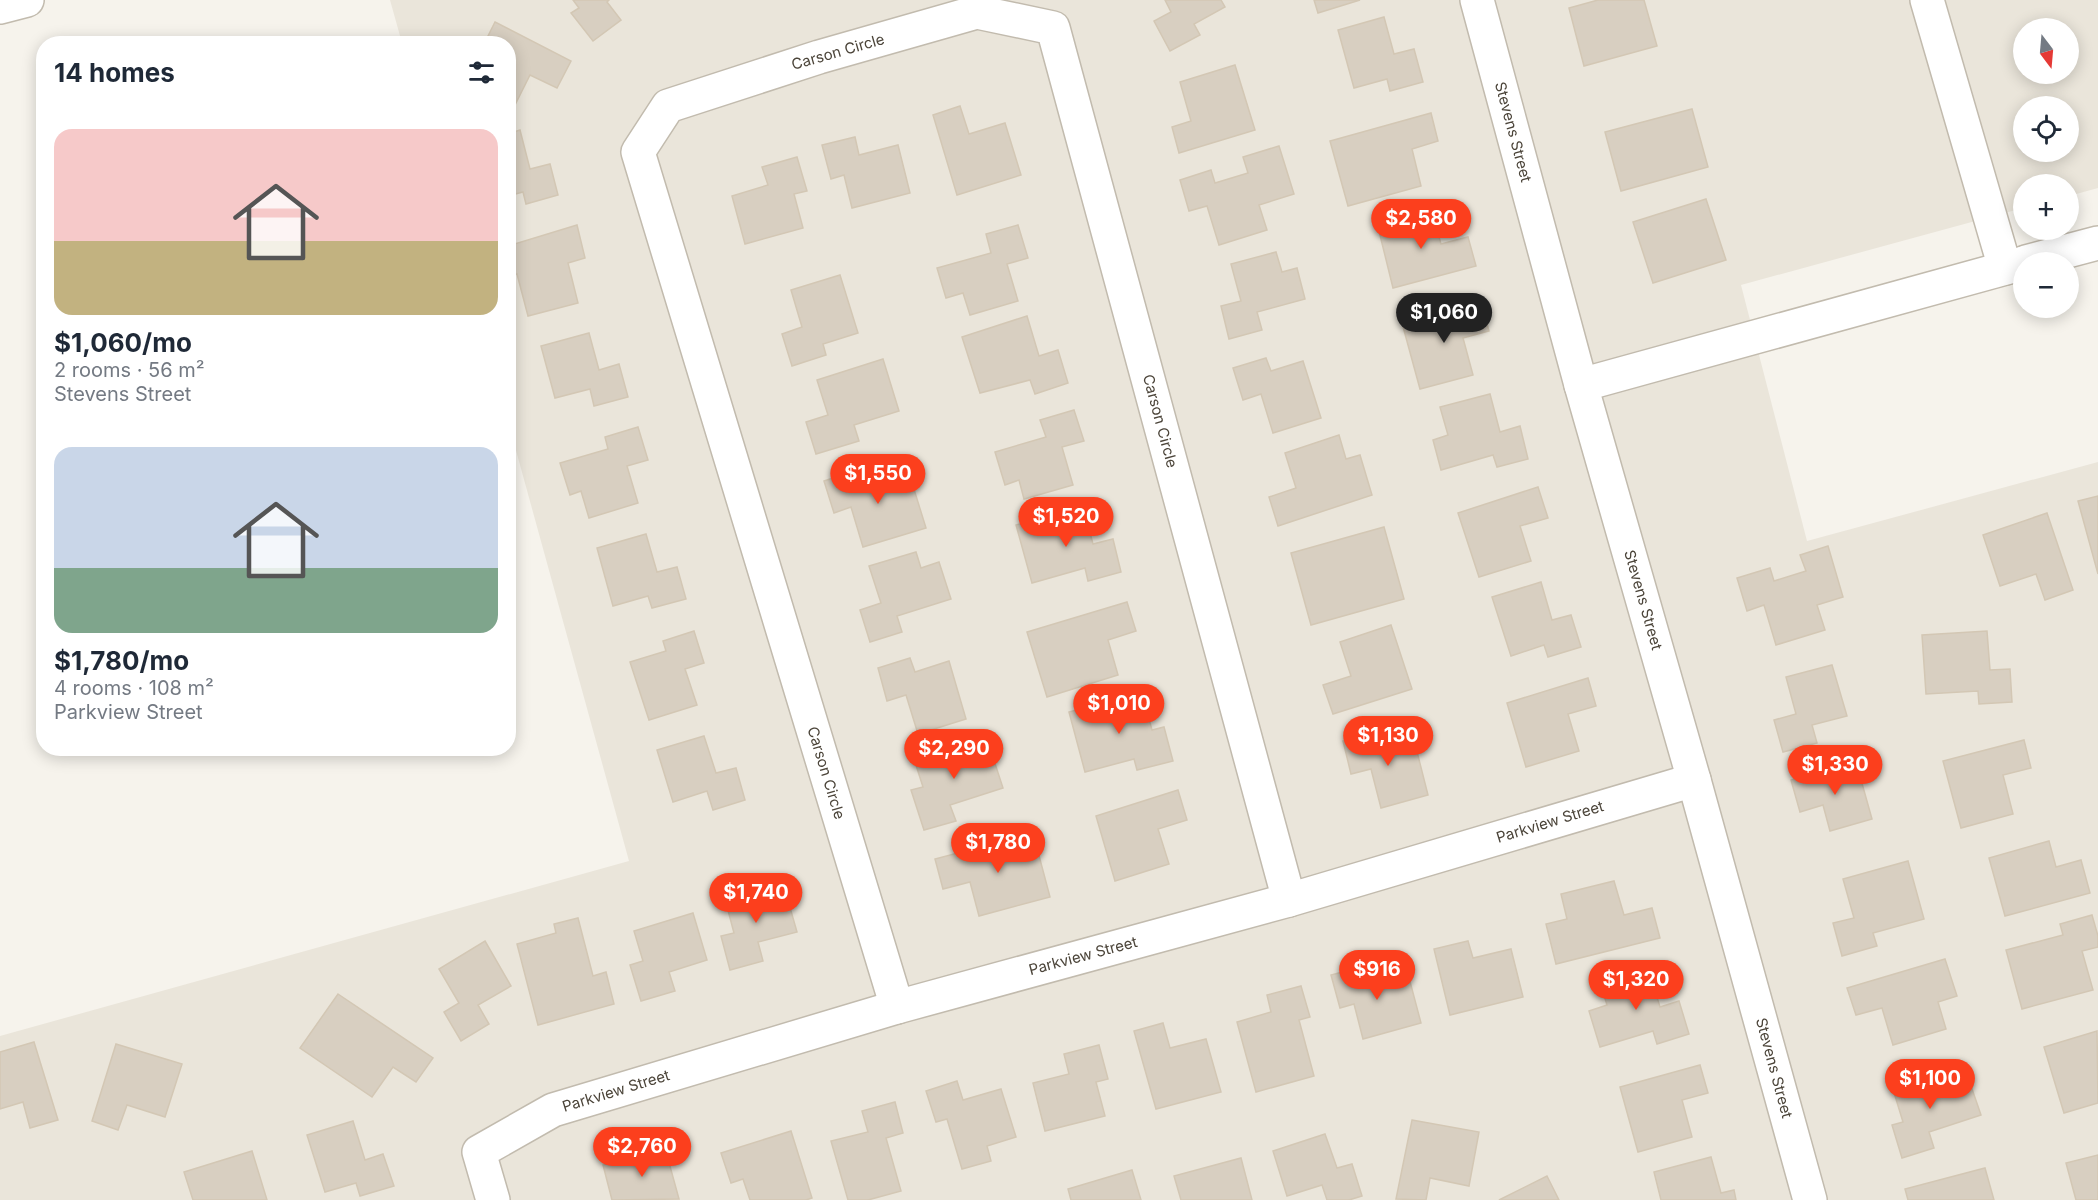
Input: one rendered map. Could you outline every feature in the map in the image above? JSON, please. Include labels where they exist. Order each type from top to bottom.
[{"type":"street","points":[[0,7],[27,0]]},
{"type":"street","name":"Stevens Street","points":[[1477,0],[1581,385],[1694,780],[1810,1200]]},
{"type":"street","points":[[1927,0],[2014,252]]},
{"type":"street","name":"Carson Circle","points":[[897,1007],[638,152],[668,106],[819,57],[977,12],[1053,28],[1289,900]]},
{"type":"street","points":[[2065,252],[2098,243]]},
{"type":"street","points":[[1581,385],[2013,266]]},
{"type":"street","name":"Parkview Street","points":[[493,1200],[479,1152],[554,1110],[897,1007],[1289,900],[1694,780]]},
{"type":"shaded area","points":[[390,0],[2098,0],[2098,188],[2079,193],[2079,174],[2013,174],[2013,211],[1741,285],[1807,541],[2098,462],[2098,1200],[0,1200],[0,1036],[629,861],[516,450],[516,36],[400,36]]},
{"type":"building","points":[[573,0],[609,0],[607,2],[621,20],[593,41],[571,13],[579,8]]},
{"type":"building","points":[[1165,0],[1221,0],[1225,7],[1194,24],[1200,35],[1170,51],[1154,21],[1171,12]]},
{"type":"building","points":[[1314,0],[1360,0],[1318,13]]},
{"type":"building","points":[[1598,0],[1644,0],[1657,46],[1584,66],[1569,8]]},
{"type":"building","points":[[1384,17],[1394,54],[1414,49],[1423,82],[1390,91],[1387,79],[1354,88],[1338,30]]},
{"type":"building","points":[[495,22],[571,61],[557,88],[530,75],[516,103],[516,36],[488,36]]},
{"type":"building","points":[[1235,65],[1255,130],[1179,153],[1172,127],[1191,121],[1180,82]]},
{"type":"building","points":[[960,106],[969,134],[1005,123],[1021,175],[957,195],[933,115]]},
{"type":"building","points":[[1692,109],[1708,167],[1621,191],[1605,132]]},
{"type":"building","points":[[1431,113],[1438,141],[1412,149],[1421,186],[1348,206],[1330,141]]},
{"type":"building","points":[[520,130],[530,169],[550,164],[558,195],[526,204],[523,192],[516,194],[516,131]]},
{"type":"building","points":[[855,137],[859,155],[898,145],[910,193],[852,208],[844,175],[831,179],[822,145]]},
{"type":"building","points":[[1279,146],[1294,194],[1259,205],[1267,230],[1219,245],[1207,206],[1189,211],[1180,180],[1211,170],[1215,183],[1248,173],[1243,157]]},
{"type":"building","points":[[797,157],[807,191],[794,194],[803,228],[745,244],[732,196],[768,185],[762,167]]},
{"type":"building","points":[[1706,199],[1726,260],[1653,283],[1633,222]]},
{"type":"building","points":[[1431,209],[1441,244],[1468,237],[1476,266],[1393,288],[1377,223]]},
{"type":"building","points":[[577,225],[585,258],[568,263],[578,303],[528,316],[516,274],[516,244]]},
{"type":"building","points":[[1018,225],[1028,258],[1007,264],[1018,301],[970,315],[963,293],[946,298],[937,268],[991,253],[986,234]]},
{"type":"building","points":[[1276,252],[1282,272],[1297,268],[1305,299],[1257,312],[1262,330],[1229,339],[1221,306],[1241,301],[1231,264]]},
{"type":"building","points":[[840,275],[858,333],[823,344],[826,355],[792,366],[782,334],[802,327],[791,290]]},
{"type":"building","points":[[1481,302],[1489,331],[1463,338],[1473,375],[1420,389],[1402,323]]},
{"type":"building","points":[[1027,316],[1039,356],[1058,350],[1068,383],[1035,394],[1030,380],[980,393],[962,337]]},
{"type":"building","points":[[589,333],[599,370],[619,364],[628,397],[594,406],[590,389],[555,398],[541,346]]},
{"type":"building","points":[[1266,358],[1271,371],[1303,361],[1321,418],[1273,433],[1261,394],[1243,400],[1233,368]]},
{"type":"building","points":[[883,359],[899,411],[854,425],[859,441],[816,454],[806,422],[828,415],[817,380]]},
{"type":"building","points":[[1490,394],[1500,432],[1520,426],[1528,459],[1497,467],[1493,455],[1441,470],[1433,440],[1448,435],[1440,407]]},
{"type":"building","points":[[1074,410],[1084,441],[1062,447],[1073,485],[1024,499],[1019,480],[1005,485],[995,452],[1046,437],[1040,420]]},
{"type":"building","points":[[638,427],[648,460],[627,466],[638,503],[589,518],[581,491],[570,495],[560,463],[608,449],[605,437]]},
{"type":"building","points":[[1339,435],[1346,459],[1360,455],[1372,495],[1278,526],[1269,497],[1296,488],[1285,453]]},
{"type":"building","points":[[857,470],[862,484],[908,470],[926,528],[863,547],[851,507],[834,513],[824,481]]},
{"type":"building","points":[[1538,487],[1548,518],[1520,526],[1531,561],[1479,577],[1458,513]]},
{"type":"building","points":[[2098,496],[2098,574],[2078,501]]},
{"type":"building","points":[[1083,507],[1093,544],[1113,539],[1121,572],[1088,581],[1085,568],[1032,583],[1016,525]]},
{"type":"building","points":[[2047,513],[2073,590],[2045,600],[2036,574],[2000,586],[1983,535]]},
{"type":"building","points":[[1384,527],[1404,599],[1311,625],[1291,553]]},
{"type":"building","points":[[646,534],[657,572],[677,567],[686,599],[652,608],[648,596],[613,606],[597,548]]},
{"type":"building","points":[[1828,546],[1843,597],[1817,605],[1825,630],[1776,645],[1764,605],[1747,611],[1737,578],[1770,568],[1774,581],[1806,571],[1800,555]]},
{"type":"building","points":[[916,552],[921,568],[939,562],[951,599],[897,616],[902,632],[870,642],[860,610],[881,603],[869,566]]},
{"type":"building","points":[[1541,582],[1552,620],[1571,615],[1581,647],[1548,657],[1544,645],[1511,656],[1492,597]]},
{"type":"building","points":[[1127,602],[1136,631],[1108,640],[1118,675],[1047,697],[1027,632]]},
{"type":"building","points":[[1391,625],[1412,689],[1333,714],[1323,685],[1351,676],[1340,642]]},
{"type":"building","points":[[694,631],[704,663],[685,669],[697,705],[649,720],[630,662],[666,651],[663,641]]},
{"type":"building","points":[[1987,631],[1990,670],[2010,669],[2012,702],[1979,704],[1978,691],[1926,694],[1922,635]]},
{"type":"building","points":[[910,658],[915,672],[949,661],[966,719],[918,734],[906,695],[887,701],[878,668]]},
{"type":"building","points":[[1832,665],[1847,716],[1812,725],[1817,743],[1783,752],[1774,720],[1796,714],[1786,677]]},
{"type":"building","points":[[1588,678],[1596,706],[1568,714],[1579,751],[1526,767],[1507,703]]},
{"type":"building","points":[[1142,693],[1152,730],[1164,727],[1173,761],[1137,770],[1134,759],[1085,772],[1069,712]]},
{"type":"building","points":[[1377,732],[1380,745],[1413,736],[1428,795],[1381,808],[1371,769],[1351,774],[1343,741]]},
{"type":"building","points":[[704,736],[716,773],[736,768],[745,800],[713,810],[707,791],[673,802],[657,750]]},
{"type":"building","points":[[986,736],[1003,788],[950,805],[956,821],[924,830],[911,790],[923,787],[914,759]]},
{"type":"building","points":[[2024,740],[2031,768],[2003,775],[2013,814],[1961,828],[1943,761]]},
{"type":"building","points":[[1856,762],[1872,819],[1830,831],[1823,805],[1800,812],[1791,780]]},
{"type":"building","points":[[1178,790],[1187,820],[1158,829],[1169,864],[1115,881],[1096,816]]},
{"type":"building","points":[[1033,833],[1050,897],[979,916],[970,882],[943,889],[935,859]]},
{"type":"building","points":[[2049,841],[2056,867],[2081,860],[2090,893],[2005,916],[1989,858]]},
{"type":"building","points":[[1908,861],[1924,919],[1873,933],[1877,946],[1842,956],[1833,923],[1854,918],[1843,879]]},
{"type":"building","points":[[1614,881],[1624,915],[1652,908],[1660,938],[1556,964],[1546,924],[1567,919],[1561,894]]},
{"type":"building","points":[[783,883],[797,932],[758,942],[763,961],[730,970],[721,936],[734,933],[725,899]]},
{"type":"building","points":[[693,913],[707,960],[669,972],[675,991],[641,1001],[630,965],[643,961],[634,931]]},
{"type":"building","points":[[2092,915],[2098,936],[2098,947],[2082,951],[2093,990],[2022,1009],[2006,950],[2063,935],[2060,924]]},
{"type":"building","points":[[578,918],[593,976],[606,972],[614,1004],[538,1025],[517,944],[556,933],[554,924]]},
{"type":"building","points":[[485,941],[511,986],[478,1005],[489,1024],[461,1041],[444,1012],[459,1003],[439,969]]},
{"type":"building","points":[[1468,941],[1473,958],[1511,949],[1523,997],[1450,1015],[1434,949]]},
{"type":"building","points":[[1945,959],[1957,996],[1938,1002],[1946,1029],[1893,1045],[1882,1008],[1856,1015],[1847,988]]},
{"type":"building","points":[[1365,966],[1370,984],[1408,974],[1421,1023],[1363,1039],[1354,1004],[1340,1008],[1331,975]]},
{"type":"building","points":[[1648,968],[1660,1007],[1679,1001],[1689,1034],[1657,1044],[1653,1031],[1600,1047],[1589,1011],[1607,1005],[1600,982]]},
{"type":"building","points":[[1301,986],[1310,1017],[1299,1020],[1314,1076],[1256,1092],[1237,1022],[1271,1012],[1267,995]]},
{"type":"building","points":[[338,994],[433,1058],[416,1082],[393,1067],[372,1097],[300,1048]]},
{"type":"building","points":[[1163,1023],[1170,1048],[1206,1039],[1221,1092],[1156,1109],[1134,1031]]},
{"type":"building","points":[[2097,1031],[2098,1103],[2064,1113],[2044,1047]]},
{"type":"building","points":[[34,1042],[58,1120],[30,1128],[23,1102],[0,1109],[0,1052]]},
{"type":"building","points":[[116,1044],[182,1064],[165,1117],[127,1105],[118,1130],[92,1121]]},
{"type":"building","points":[[1099,1045],[1108,1079],[1096,1082],[1105,1116],[1045,1131],[1033,1083],[1069,1074],[1064,1054]]},
{"type":"building","points":[[1700,1065],[1708,1093],[1682,1100],[1692,1137],[1638,1152],[1620,1087]]},
{"type":"building","points":[[1949,1068],[1957,1091],[1971,1086],[1981,1115],[1929,1132],[1934,1148],[1902,1158],[1892,1125],[1903,1122],[1892,1086]]},
{"type":"building","points":[[957,1081],[963,1100],[1001,1089],[1016,1137],[987,1146],[991,1161],[962,1169],[947,1119],[936,1122],[926,1091]]},
{"type":"building","points":[[895,1102],[903,1133],[886,1138],[901,1191],[868,1200],[848,1200],[831,1141],[868,1132],[862,1111]]},
{"type":"building","points":[[1412,1120],[1479,1132],[1469,1186],[1430,1178],[1426,1200],[1396,1199]]},
{"type":"building","points":[[353,1121],[365,1160],[383,1154],[394,1186],[360,1196],[356,1183],[325,1192],[307,1135]]},
{"type":"building","points":[[791,1131],[812,1198],[806,1200],[750,1200],[743,1179],[731,1183],[721,1153]]},
{"type":"building","points":[[1325,1134],[1337,1168],[1352,1164],[1362,1196],[1349,1200],[1327,1200],[1322,1185],[1287,1196],[1273,1151]]},
{"type":"building","points":[[665,1148],[679,1199],[612,1200],[603,1165]]},
{"type":"building","points":[[252,1151],[267,1200],[193,1200],[184,1172]]},
{"type":"building","points":[[2098,1155],[2098,1200],[2076,1200],[2066,1163]]},
{"type":"building","points":[[1711,1157],[1721,1193],[1734,1190],[1736,1200],[1661,1200],[1654,1172]]},
{"type":"building","points":[[1241,1158],[1252,1200],[1181,1200],[1174,1176]]},
{"type":"building","points":[[1985,1168],[1994,1200],[1908,1200],[1905,1189]]},
{"type":"building","points":[[1132,1170],[1141,1200],[1071,1200],[1068,1189]]},
{"type":"building","points":[[1547,1176],[1559,1200],[1499,1200]]}]
